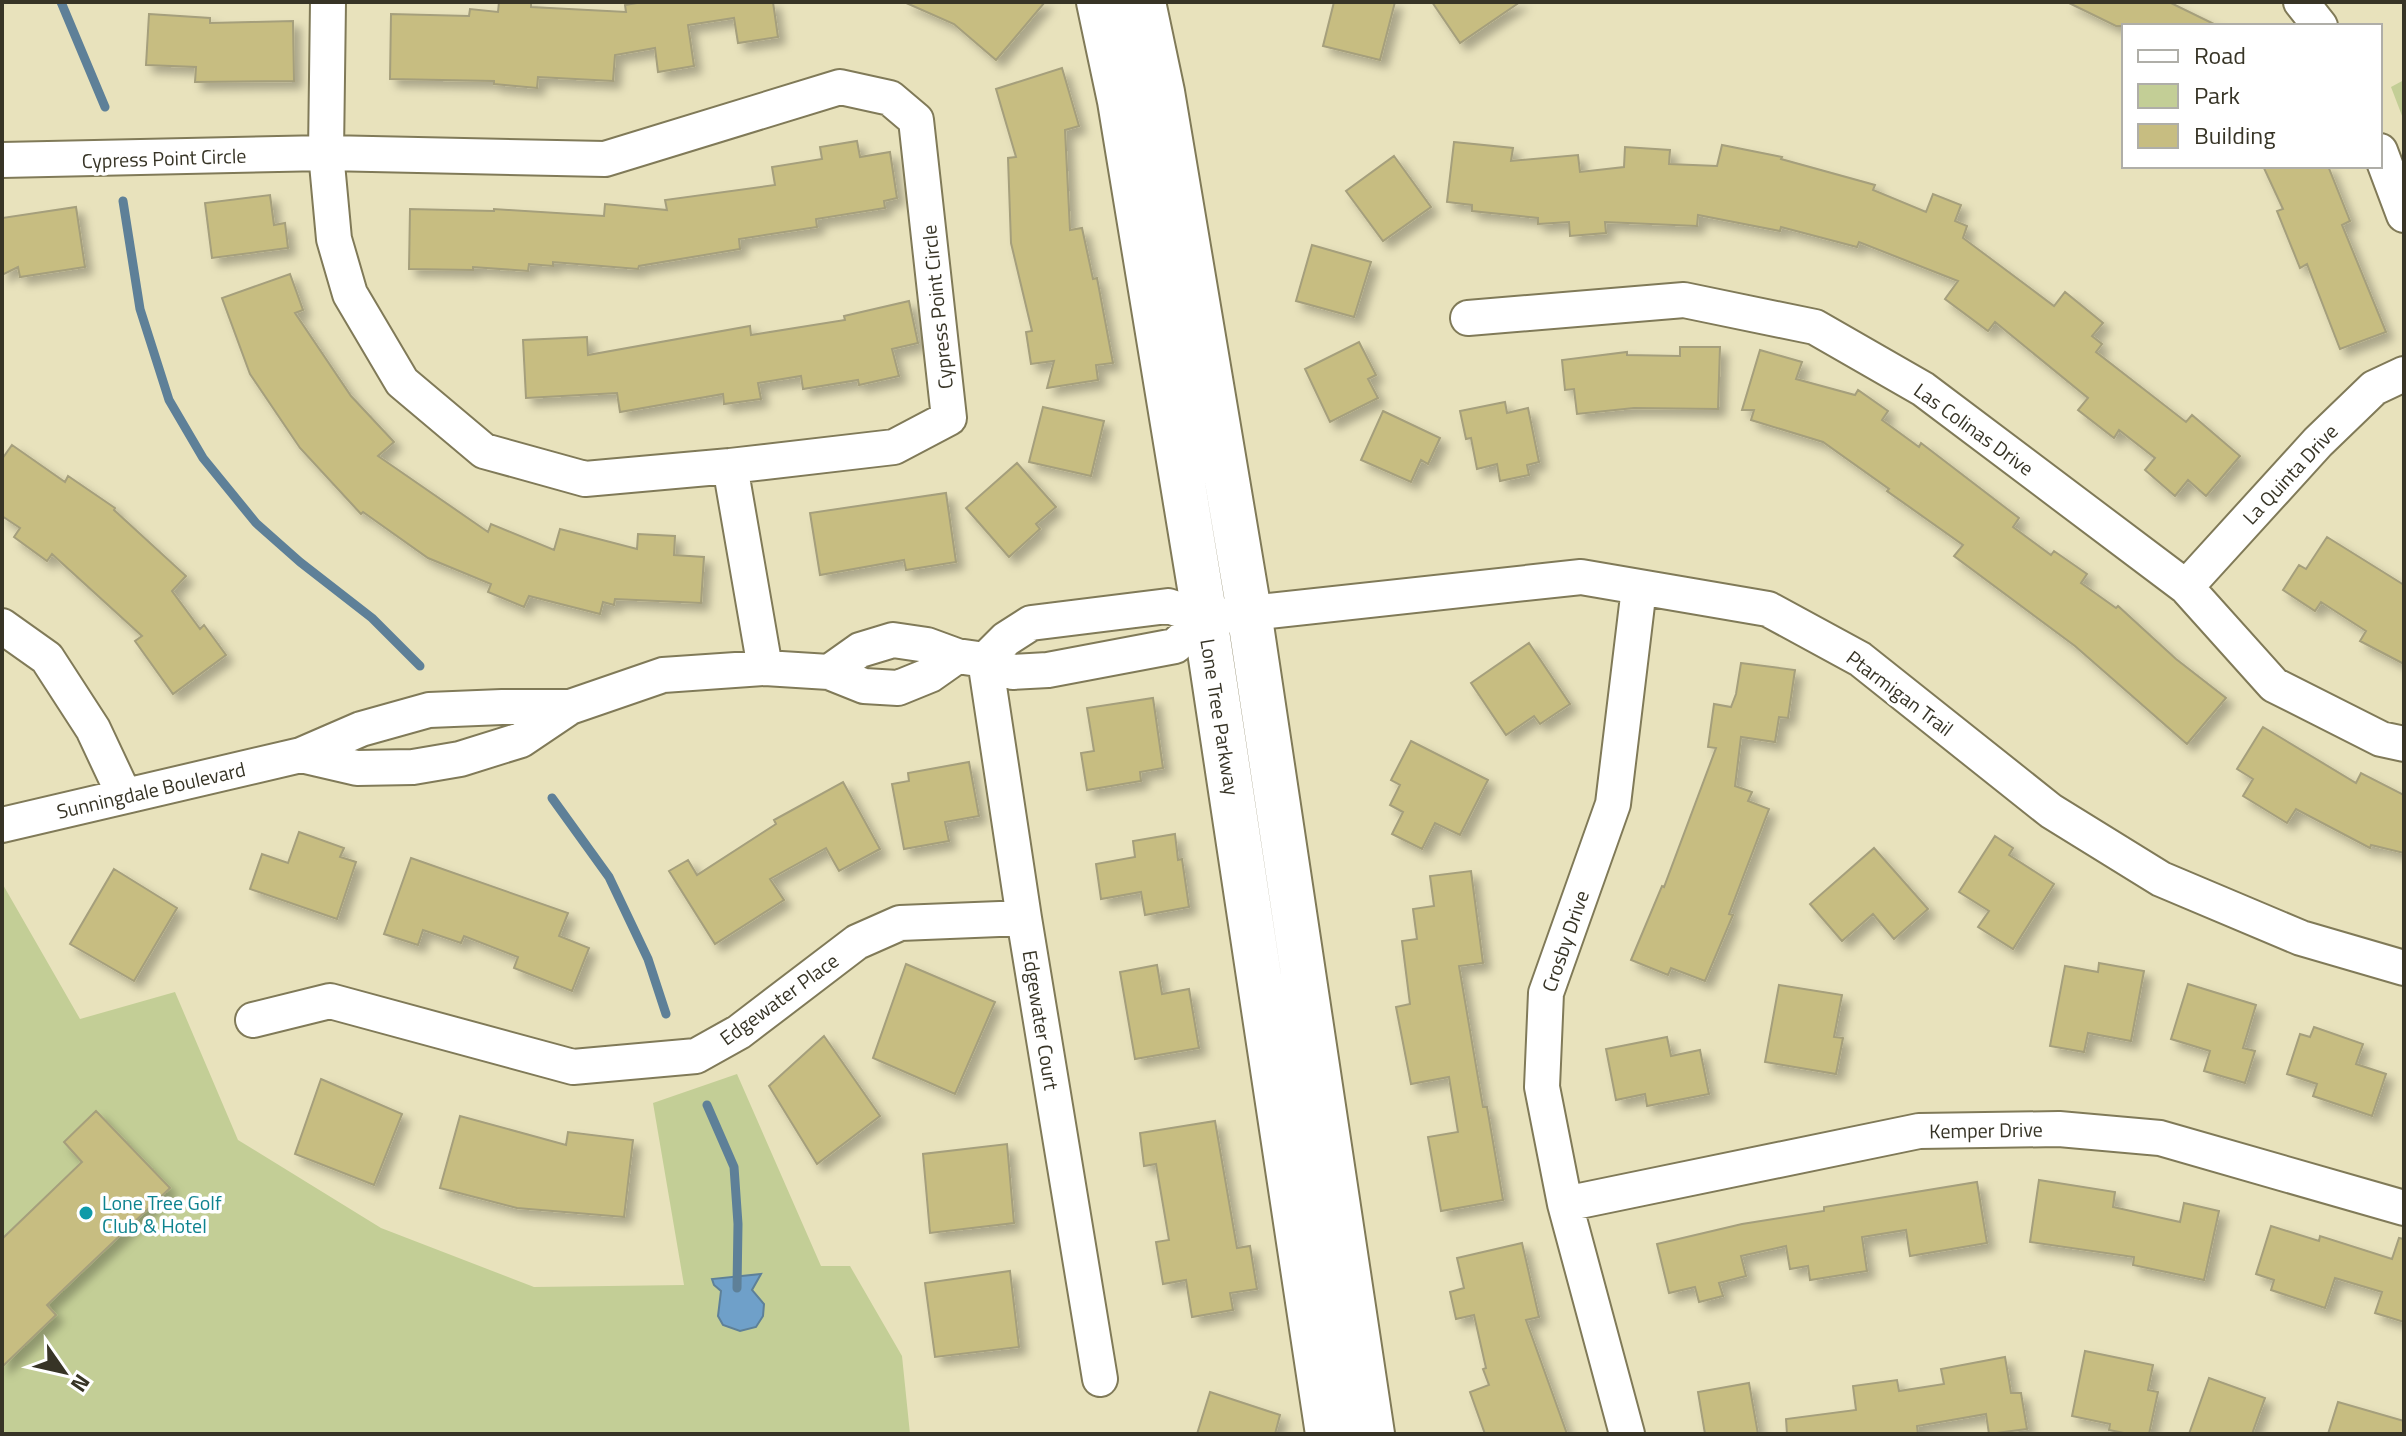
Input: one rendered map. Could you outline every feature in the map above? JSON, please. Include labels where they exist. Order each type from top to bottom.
[{"type":"street","points":[[326,153],[328,2]]},
{"type":"street","name":"Lone Tree Parkway","points":[[1099,2],[1120,101],[1205,618],[1328,1434]]},
{"type":"street","points":[[1143,2],[1162,92],[1249,612],[1372,1434]]},
{"type":"street","points":[[2301,2],[2318,24]]},
{"type":"street","name":"Cypress Point Circle","points":[[2,160],[326,153],[605,159],[840,87],[890,98],[916,120],[949,418],[894,447],[585,479],[484,451],[402,382],[350,294],[334,239],[326,153]]},
{"type":"street","points":[[2382,156],[2404,215]]},
{"type":"street","name":"Las Colinas Drive","points":[[1468,318],[1684,300],[1815,327],[1923,389],[2186,587],[2274,685],[2381,739],[2404,744]]},
{"type":"street","name":"La Quinta Drive","points":[[2186,587],[2318,442],[2374,388],[2404,374]]},
{"type":"street","points":[[730,466],[765,668]]},
{"type":"street","name":"Ptarmigan Trail","points":[[1205,618],[1581,577],[1768,609],[1860,659],[2051,811],[2161,879],[2301,938],[2404,968]]},
{"type":"street","name":"Crosby Drive","points":[[1627,1434],[1565,1204],[1542,1087],[1546,993],[1613,804],[1639,588]]},
{"type":"street","name":"Sunningdale Boulevard","points":[[301,755],[357,768],[413,767],[444,762],[521,740],[570,707],[663,675],[765,668],[829,672],[864,686],[898,688],[971,658],[1031,623],[1168,606],[1205,618]]},
{"type":"street","points":[[829,672],[860,650],[893,640],[927,645],[1013,672],[1048,670],[1175,646],[1205,618]]},
{"type":"street","points":[[2,626],[47,658],[93,729],[124,795]]},
{"type":"street","name":"Edgewater Court","points":[[971,658],[1024,918],[1100,1379]]},
{"type":"street","name":"Sunningdale Boulevard","points":[[2,825],[301,755],[361,729],[429,710],[570,707]]},
{"type":"street","name":"Edgewater Place","points":[[253,1020],[330,1001],[573,1067],[696,1056],[739,1032],[857,942],[900,923],[1024,918]]},
{"type":"street","name":"Kemper Drive","points":[[1565,1204],[1919,1131],[2059,1129],[2160,1138],[2404,1208]]},
{"type":"green space","points":[[2404,80],[2404,121],[2391,87]]},
{"type":"green space","points":[[2,883],[80,1019],[175,992],[238,1140],[381,1228],[534,1287],[684,1285],[653,1103],[737,1074],[821,1266],[850,1266],[902,1356],[910,1434],[2,1434]]},
{"type":"water","points":[[761,1274],[752,1290],[764,1304],[763,1316],[756,1327],[740,1331],[723,1325],[718,1316],[721,1291],[712,1279]]},
{"type":"building","points":[[499,2],[531,2],[531,7],[626,12],[625,5],[643,2],[773,2],[778,37],[738,43],[734,18],[688,25],[694,66],[658,72],[655,48],[615,55],[613,81],[538,77],[537,88],[494,84],[494,81],[390,79],[391,14],[469,16],[470,9],[498,12]]},
{"type":"building","points":[[904,2],[1045,2],[996,60],[954,24]]},
{"type":"building","points":[[1334,2],[1395,2],[1380,60],[1323,46]]},
{"type":"building","points":[[1432,2],[1520,2],[1460,43]]},
{"type":"building","points":[[2067,2],[2169,2],[2214,24],[2122,24],[2116,26]]},
{"type":"building","points":[[149,14],[210,18],[210,23],[293,21],[294,81],[195,82],[196,67],[146,65]]},
{"type":"building","points":[[1062,68],[1079,126],[1065,130],[1070,230],[1082,228],[1093,279],[1097,278],[1113,363],[1096,365],[1098,380],[1047,388],[1054,361],[1031,364],[1026,332],[1032,331],[1011,243],[1008,158],[1016,157],[996,89]]},
{"type":"building","points":[[857,141],[860,157],[890,152],[897,198],[884,201],[885,208],[816,219],[817,227],[739,239],[740,249],[639,266],[638,269],[553,262],[553,266],[529,264],[528,271],[473,267],[473,270],[409,269],[410,209],[494,209],[604,216],[605,204],[667,210],[665,200],[775,185],[772,167],[822,159],[820,147]]},
{"type":"building","points":[[1454,142],[1513,148],[1511,161],[1578,155],[1580,172],[1624,167],[1625,147],[1670,150],[1669,164],[1717,166],[1722,145],[1782,157],[1875,185],[1873,190],[1926,212],[1933,194],[1961,205],[1955,221],[1967,226],[1963,238],[2054,306],[2065,292],[2103,323],[2092,336],[2102,344],[2096,352],[2186,422],[2192,415],[2240,456],[2206,496],[2188,480],[2175,496],[2145,470],[2155,458],[2119,430],[2114,438],[2078,410],[2088,398],[1995,322],[1988,331],[1945,299],[1958,281],[1859,242],[1857,247],[1781,227],[1780,231],[1698,215],[1697,226],[1605,222],[1606,233],[1570,236],[1569,222],[1538,224],[1538,218],[1472,211],[1472,205],[1447,202]]},
{"type":"building","points":[[1394,156],[1431,207],[1383,241],[1346,191]]},
{"type":"building","points":[[2264,168],[2329,168],[2350,221],[2342,225],[2386,332],[2340,349],[2307,264],[2300,268],[2277,211],[2283,209]]},
{"type":"building","points":[[270,195],[274,225],[285,223],[288,248],[212,258],[205,203]]},
{"type":"building","points":[[76,207],[85,267],[20,277],[18,267],[2,275],[2,218]]},
{"type":"building","points":[[1312,245],[1371,262],[1354,317],[1296,301]]},
{"type":"building","points":[[290,274],[303,310],[295,313],[351,396],[394,442],[378,456],[488,532],[491,524],[554,550],[560,529],[637,549],[638,534],[675,536],[674,555],[704,557],[701,603],[615,599],[614,605],[603,602],[600,614],[529,596],[524,607],[488,592],[491,584],[428,558],[363,512],[361,514],[300,448],[250,374],[222,298]]},
{"type":"building","points":[[909,301],[918,343],[892,349],[899,376],[859,385],[858,380],[803,389],[801,376],[758,383],[761,399],[724,404],[723,394],[620,412],[617,393],[526,398],[523,340],[587,337],[588,355],[750,326],[751,335],[845,320],[844,316]]},
{"type":"building","points":[[1359,342],[1376,375],[1368,379],[1378,398],[1330,422],[1305,369]]},
{"type":"building","points":[[1680,347],[1720,347],[1718,409],[1634,408],[1577,414],[1574,389],[1565,390],[1562,360],[1627,352],[1627,355],[1680,356]]},
{"type":"building","points":[[1760,350],[1802,362],[1796,379],[1855,395],[1858,390],[1888,411],[1882,420],[1919,447],[1921,443],[2019,518],[2013,527],[2051,555],[2054,551],[2087,574],[2081,583],[2116,608],[2118,606],[2176,659],[2226,698],[2187,744],[2075,646],[1954,556],[1963,545],[1887,491],[1889,489],[1823,442],[1751,420],[1754,410],[1742,410]]},
{"type":"building","points":[[1505,402],[1507,413],[1528,408],[1539,462],[1527,465],[1529,475],[1500,481],[1497,464],[1477,469],[1471,438],[1466,439],[1460,411]]},
{"type":"building","points":[[1043,407],[1104,421],[1091,476],[1029,462]]},
{"type":"building","points":[[1383,411],[1440,438],[1428,464],[1421,460],[1411,482],[1361,460]]},
{"type":"building","points":[[12,445],[65,482],[68,476],[115,508],[186,576],[172,591],[200,629],[204,625],[226,655],[173,694],[135,641],[142,636],[52,554],[47,561],[14,537],[20,528],[2,516],[2,459]]},
{"type":"building","points":[[1017,463],[1056,507],[1036,524],[1040,529],[1009,557],[966,508]]},
{"type":"building","points":[[946,493],[956,562],[906,570],[904,560],[820,575],[810,513]]},
{"type":"building","points":[[2327,537],[2404,585],[2404,664],[2360,641],[2366,631],[2321,602],[2315,611],[2283,590],[2299,565],[2306,569]]},
{"type":"building","points":[[1529,643],[1570,704],[1540,724],[1534,716],[1506,735],[1471,683]]},
{"type":"building","points":[[1741,663],[1795,670],[1788,718],[1779,717],[1775,742],[1741,737],[1735,786],[1752,792],[1748,801],[1769,809],[1729,914],[1733,915],[1705,981],[1671,968],[1668,975],[1631,960],[1664,887],[1716,748],[1708,747],[1714,704],[1731,707]]},
{"type":"building","points":[[1153,698],[1163,768],[1140,772],[1141,781],[1087,790],[1081,753],[1094,751],[1087,708]]},
{"type":"building","points":[[2263,727],[2356,783],[2361,773],[2404,795],[2404,853],[2371,845],[2370,848],[2296,809],[2287,823],[2243,796],[2253,779],[2237,769]]},
{"type":"building","points":[[1411,741],[1488,780],[1460,835],[1435,823],[1422,849],[1392,834],[1403,812],[1390,805],[1400,785],[1391,780]]},
{"type":"building","points":[[969,762],[979,816],[945,822],[949,841],[904,849],[892,784],[909,781],[908,773]]},
{"type":"building","points":[[843,782],[880,849],[839,871],[826,848],[770,879],[784,900],[715,944],[669,871],[688,860],[697,875],[776,824],[774,820]]},
{"type":"building","points":[[299,832],[344,848],[340,857],[356,862],[337,919],[250,889],[262,854],[288,863]]},
{"type":"building","points":[[1175,834],[1189,907],[1145,915],[1141,892],[1101,899],[1096,864],[1135,857],[1133,841]]},
{"type":"building","points":[[1995,836],[2013,848],[2009,855],[2054,884],[2013,949],[1978,927],[1989,911],[1959,892]]},
{"type":"building","points":[[1874,848],[1928,909],[1894,939],[1873,914],[1842,941],[1810,904]]},
{"type":"building","points":[[411,858],[568,913],[559,936],[589,948],[572,991],[514,968],[518,957],[464,936],[461,943],[423,930],[418,945],[384,934]]},
{"type":"building","points":[[114,869],[177,908],[134,981],[70,944]]},
{"type":"building","points":[[1471,871],[1483,963],[1459,966],[1483,1107],[1487,1107],[1503,1200],[1441,1211],[1428,1137],[1458,1132],[1449,1077],[1411,1084],[1396,1007],[1410,1004],[1402,941],[1417,939],[1413,909],[1434,906],[1430,876]]},
{"type":"building","points":[[2099,963],[2144,971],[2131,1041],[2088,1033],[2084,1052],[2050,1046],[2065,966],[2098,972]]},
{"type":"building","points":[[906,964],[995,1002],[955,1094],[873,1058]]},
{"type":"building","points":[[1157,965],[1162,994],[1189,989],[1199,1048],[1135,1059],[1120,972]]},
{"type":"building","points":[[2188,984],[2256,1005],[2243,1048],[2255,1051],[2245,1083],[2204,1071],[2210,1051],[2171,1039]]},
{"type":"building","points":[[1779,985],[1842,995],[1834,1037],[1843,1038],[1836,1074],[1765,1062]]},
{"type":"building","points":[[2314,1027],[2363,1044],[2356,1064],[2386,1074],[2372,1116],[2313,1096],[2317,1084],[2287,1074],[2300,1034],[2310,1037]]},
{"type":"building","points":[[824,1036],[880,1116],[817,1164],[769,1086]]},
{"type":"building","points":[[1667,1037],[1671,1056],[1700,1050],[1709,1094],[1647,1106],[1645,1094],[1616,1100],[1606,1049]]},
{"type":"building","points":[[321,1079],[402,1114],[374,1185],[295,1154]]},
{"type":"building","name":"Lone Tree Golf Club & Hotel","points":[[96,1111],[170,1188],[47,1305],[56,1315],[2,1367],[2,1239],[82,1162],[64,1142]]},
{"type":"building","points":[[460,1116],[566,1145],[568,1132],[633,1140],[624,1217],[517,1208],[440,1188]]},
{"type":"building","points":[[1215,1121],[1237,1248],[1250,1246],[1257,1289],[1230,1293],[1233,1310],[1192,1317],[1186,1280],[1163,1284],[1156,1242],[1169,1240],[1156,1164],[1144,1166],[1140,1133]]},
{"type":"building","points":[[1007,1144],[1014,1223],[930,1233],[923,1154]]},
{"type":"building","points":[[2039,1180],[2115,1192],[2113,1207],[2180,1222],[2184,1203],[2219,1211],[2204,1280],[2133,1265],[2134,1257],[2030,1242]]},
{"type":"building","points":[[1977,1182],[1987,1243],[1910,1256],[1906,1230],[1862,1237],[1867,1271],[1810,1280],[1808,1266],[1790,1269],[1786,1246],[1741,1256],[1746,1276],[1719,1283],[1723,1296],[1699,1302],[1695,1287],[1669,1293],[1657,1244],[1742,1224],[1824,1211],[1824,1207]]},
{"type":"building","points":[[2271,1226],[2319,1241],[2320,1236],[2392,1259],[2399,1238],[2404,1239],[2404,1322],[2375,1313],[2382,1292],[2335,1278],[2325,1308],[2271,1290],[2274,1280],[2256,1274]]},
{"type":"building","points":[[1522,1243],[1539,1317],[1526,1320],[1567,1434],[1485,1434],[1470,1392],[1489,1385],[1483,1369],[1486,1368],[1474,1315],[1456,1319],[1450,1292],[1464,1288],[1457,1258]]},
{"type":"building","points":[[1010,1271],[1019,1347],[935,1357],[925,1283]]},
{"type":"building","points":[[2085,1351],[2153,1365],[2148,1390],[2158,1392],[2149,1434],[2109,1430],[2110,1424],[2072,1416]]},
{"type":"building","points":[[2005,1357],[2011,1393],[2021,1393],[2027,1429],[1989,1434],[1986,1414],[1917,1426],[1918,1434],[1787,1434],[1786,1419],[1856,1410],[1853,1386],[1897,1380],[1899,1391],[1944,1384],[1941,1369]]},
{"type":"building","points":[[2209,1378],[2265,1398],[2252,1434],[2189,1434]]},
{"type":"building","points":[[1749,1383],[1758,1434],[1705,1434],[1698,1392]]},
{"type":"building","points":[[1210,1392],[1280,1415],[1275,1434],[1197,1434]]},
{"type":"building","points":[[2338,1402],[2404,1421],[2404,1434],[2328,1434]]},
{"type":"waterway","points":[[61,2],[105,107]]},
{"type":"waterway","points":[[123,201],[140,309],[169,400],[203,458],[256,523],[372,618],[420,666]]},
{"type":"waterway","points":[[552,798],[609,877],[648,959],[666,1014]]},
{"type":"waterway","points":[[707,1105],[734,1167],[738,1224],[737,1288]]},
{"type":"place","name":"Lone Tree Golf Club & Hotel","points":[[86,1213]]}]
